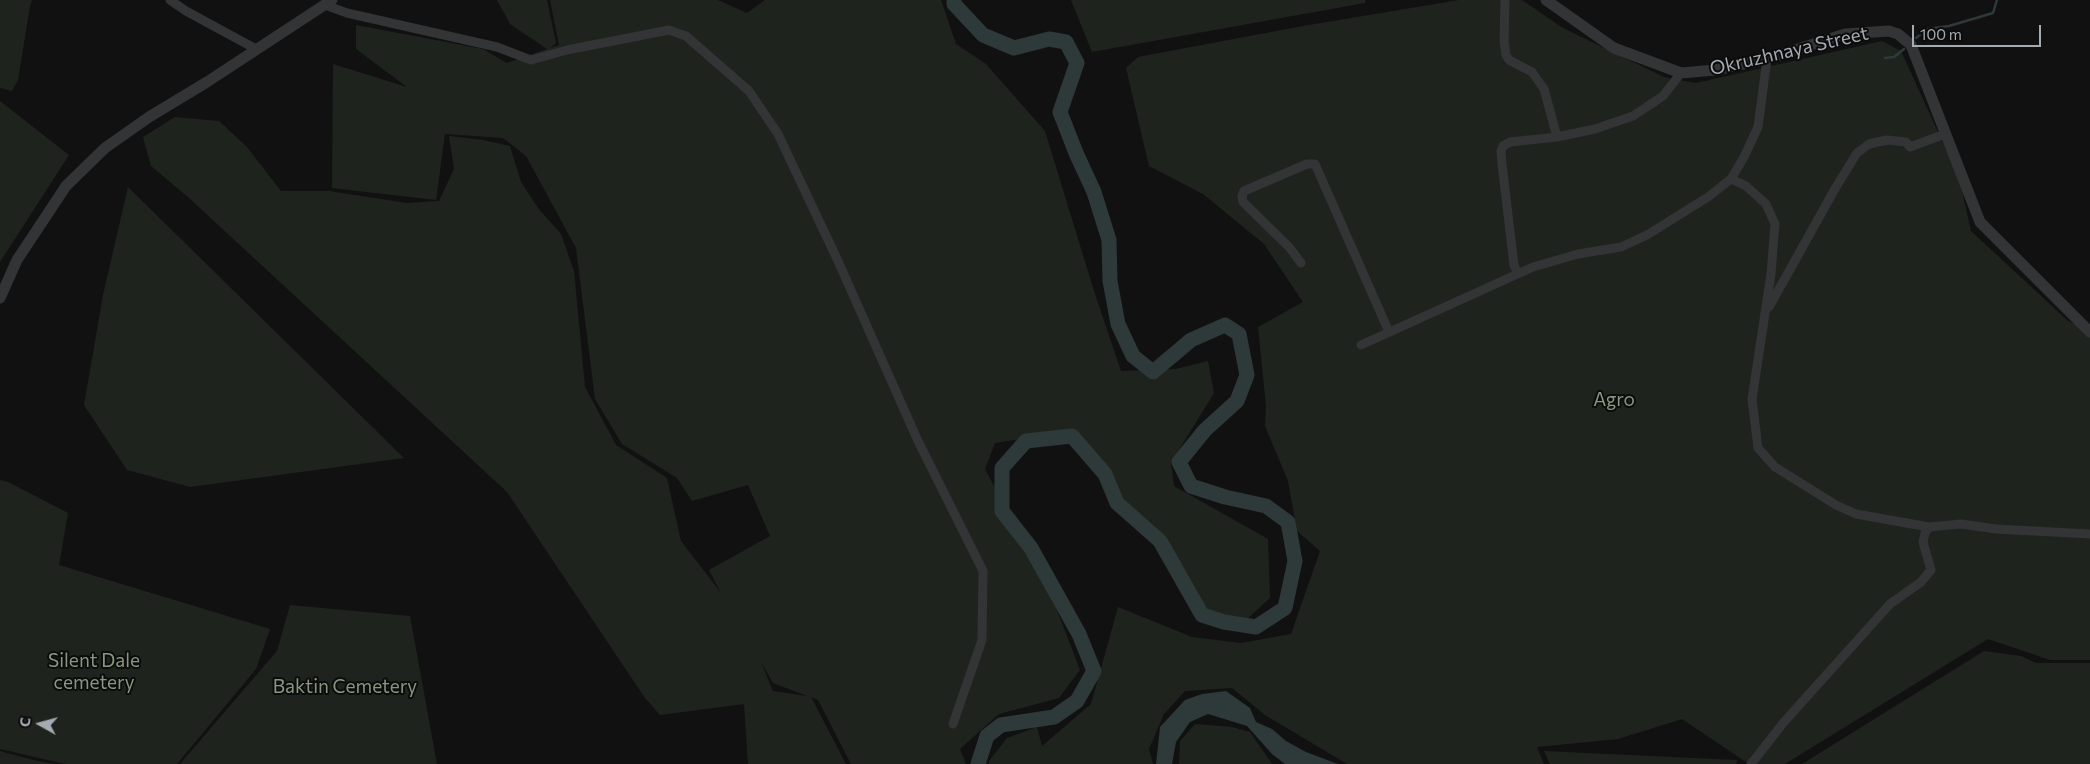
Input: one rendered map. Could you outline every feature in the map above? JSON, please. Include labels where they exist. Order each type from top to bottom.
[{"type":"street","points":[[170,0],[186,11],[256,48]]},
{"type":"street","points":[[1505,0],[1504,41],[1506,55],[1509,60],[1532,72],[1544,89],[1557,136]]},
{"type":"street","name":"Okruzhnaya Street","points":[[1546,0],[1614,48],[1681,72],[1715,70],[1767,59],[1844,34],[1889,31],[1898,34],[1911,45],[1980,222],[2088,328]]},
{"type":"street","points":[[0,298],[17,260],[66,186],[105,148],[149,116],[328,3],[347,14],[497,47],[532,60],[567,50],[669,30],[686,36],[749,91],[778,134],[838,261],[918,440],[983,570],[982,640],[953,724]]},
{"type":"street","points":[[1361,344],[1556,259],[1621,247],[1647,235],[1708,197],[1730,179],[1744,157],[1758,127],[1767,59]]},
{"type":"street","points":[[1518,274],[1514,265],[1501,151],[1503,146],[1510,142],[1595,129],[1633,116],[1663,96],[1681,72]]},
{"type":"street","points":[[1764,316],[1857,153],[1869,144],[1887,140],[1906,142],[1910,147],[1945,134]]},
{"type":"street","points":[[1301,263],[1289,247],[1242,202],[1242,196],[1244,191],[1307,164],[1315,164],[1389,332]]},
{"type":"street","points":[[1730,179],[1746,186],[1766,204],[1775,224],[1771,274],[1752,400],[1758,448],[1767,460],[1836,505],[1856,514],[1928,527],[1961,524],[1996,529],[2090,534]]},
{"type":"street","points":[[1751,764],[1784,722],[1890,604],[1920,582],[1931,570],[1923,542],[1924,533],[1928,527]]},
{"type":"green space","points":[[0,0],[32,0],[18,80],[12,91],[0,88]]},
{"type":"green space","points":[[497,0],[547,0],[556,43],[550,48],[559,45],[550,0],[718,0],[747,13],[765,0],[941,0],[956,44],[986,64],[1045,131],[1094,291],[1121,371],[1176,369],[1208,361],[1214,393],[1171,463],[1174,486],[1268,539],[1270,598],[1246,620],[1208,612],[1180,571],[1123,507],[1076,430],[995,443],[985,469],[1050,592],[1080,670],[1059,698],[999,714],[960,749],[966,764],[851,764],[818,700],[811,697],[846,764],[748,764],[744,704],[660,715],[645,698],[507,492],[189,198],[151,166],[143,137],[175,117],[219,121],[247,147],[281,191],[329,191],[407,203],[439,201],[454,169],[449,136],[483,140],[510,146],[521,182],[538,208],[561,234],[574,271],[585,387],[616,445],[667,478],[681,541],[721,593],[709,570],[770,536],[748,485],[692,501],[677,478],[622,444],[595,399],[576,248],[526,156],[503,138],[445,134],[436,200],[332,188],[333,64],[407,87],[356,49],[356,25],[483,49],[507,63],[547,49],[510,24]],"holes":[[[761,662],[773,683],[807,696],[773,691]]]},
{"type":"green space","points":[[1071,0],[1365,0],[1365,3],[1092,52]]},
{"type":"green space","name":"Agro","points":[[1459,0],[1522,0],[1563,28],[1664,77],[1696,83],[1882,41],[1901,51],[1959,178],[1971,231],[2067,320],[2080,327],[2090,337],[2090,660],[2050,660],[1988,639],[1785,764],[1749,764],[1682,719],[1618,739],[1537,747],[1544,764],[1347,764],[1265,715],[1232,688],[1185,691],[1164,714],[1149,749],[1153,764],[989,764],[989,761],[1007,738],[1037,727],[1042,746],[1091,704],[1118,607],[1192,637],[1241,643],[1291,634],[1320,551],[1297,531],[1288,481],[1265,426],[1266,406],[1258,327],[1303,302],[1264,244],[1203,194],[1149,166],[1126,68],[1138,57],[1303,26]]},
{"type":"green space","points":[[0,101],[69,155],[0,262]]},
{"type":"green space","points":[[128,187],[404,458],[190,487],[127,470],[84,405],[103,295]]},
{"type":"green space","name":"Silent Dale cemetery","points":[[0,480],[8,482],[68,513],[59,565],[270,629],[256,669],[177,764],[65,764],[0,749]]},
{"type":"green space","name":"Baktin Cemetery","points":[[290,605],[410,616],[437,764],[180,764],[277,651]]},
{"type":"green space","points":[[1984,651],[2021,656],[2036,663],[2090,663],[2090,764],[1802,764]]},
{"type":"green space","points":[[1195,724],[1232,727],[1250,732],[1272,764],[1179,764],[1180,741]]},
{"type":"green space","points":[[0,751],[33,760],[55,764],[0,764]]},
{"type":"green space","points":[[1544,751],[1737,760],[1736,764],[1550,764]]},
{"type":"shaded area","points":[[1226,691],[1250,708],[1256,722],[1272,729],[1286,741],[1306,752],[1338,764],[1285,764],[1272,754],[1247,726],[1208,714],[1190,722],[1176,742],[1172,764],[1156,764],[1160,727],[1185,700],[1202,694]]},
{"type":"waterway","points":[[954,0],[954,4],[983,35],[1014,48],[1049,39],[1066,42],[1077,63],[1060,112],[1094,192],[1109,240],[1110,281],[1118,324],[1133,356],[1153,372],[1191,340],[1225,325],[1239,334],[1247,375],[1237,401],[1205,430],[1179,462],[1191,486],[1225,497],[1266,506],[1288,522],[1295,561],[1285,608],[1256,627],[1224,622],[1202,615],[1160,541],[1117,503],[1105,474],[1072,436],[1026,441],[1002,468],[1002,511],[1031,548],[1079,634],[1094,671],[1077,701],[1054,717],[1001,725],[987,736],[978,764]]},
{"type":"waterway","points":[[1916,38],[1927,29],[1949,26],[1993,13],[1997,0]]},
{"type":"waterway","points":[[1885,58],[1894,57],[1904,49]]},
{"type":"waterway","points":[[973,764],[977,762]]}]
